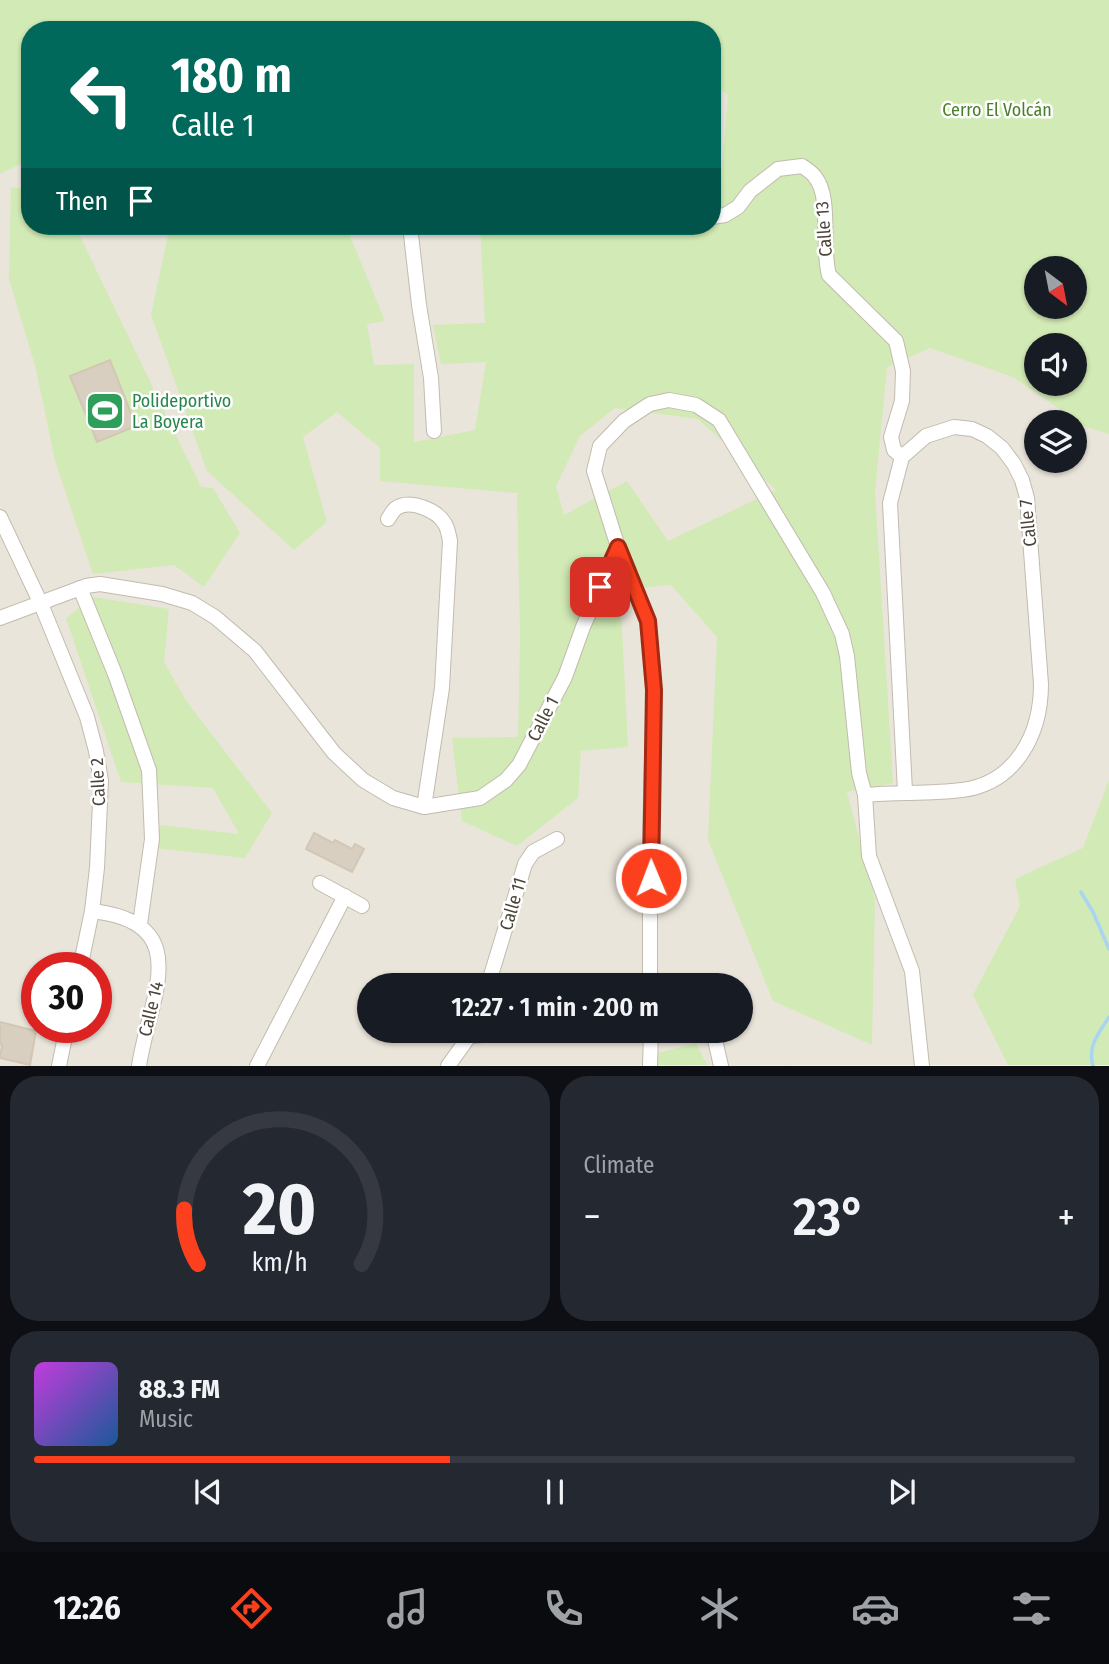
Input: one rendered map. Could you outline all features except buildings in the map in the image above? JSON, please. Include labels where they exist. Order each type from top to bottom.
[{"type":"street","name":"Calle 13","points":[[721,216],[738,207],[750,191],[778,169],[802,166],[816,178],[825,204],[823,228],[825,262],[829,275],[896,341],[903,371],[902,401],[891,437],[894,450],[902,457]]},
{"type":"street","points":[[411,235],[431,378],[433,430]]},
{"type":"street","points":[[650,973],[654,690],[648,621],[618,547],[594,471],[600,446],[624,421],[650,404],[669,400],[696,405],[719,420],[823,593],[842,634],[847,656],[859,773],[865,795],[869,856],[912,971],[922,1066]]},
{"type":"street","name":"Calle 7","points":[[865,795],[964,789],[982,785],[1008,770],[1023,753],[1032,736],[1041,703],[1027,498],[1014,464],[1002,448],[987,436],[972,429],[954,427],[926,436],[902,457]]},
{"type":"street","points":[[902,457],[890,503],[905,791]]},
{"type":"street","points":[[388,519],[395,509],[409,504],[424,508],[446,524],[450,541],[442,688],[424,807]]},
{"type":"street","name":"Calle 2","points":[[0,517],[41,604],[87,717],[96,751],[101,781],[97,868],[83,952]]},
{"type":"street","name":"Calle 1","points":[[0,618],[80,588],[100,584],[162,594],[192,603],[215,617],[255,651],[334,753],[363,780],[393,798],[424,807],[480,799],[506,780],[519,765],[565,677],[583,627],[618,547]]},
{"type":"street","points":[[80,588],[115,674],[149,770],[152,839],[140,924],[108,913],[92,911]]},
{"type":"street","name":"Calle 11","points":[[492,973],[525,864],[533,852],[557,839]]},
{"type":"street","points":[[320,883],[362,906]]},
{"type":"street","points":[[257,1066],[345,896]]},
{"type":"street","name":"Calle 14","points":[[139,1066],[160,965],[155,945],[140,924]]},
{"type":"street","points":[[59,1066],[64,1043]]},
{"type":"street","points":[[448,1066],[465,1043]]},
{"type":"street","points":[[650,1066],[651,1043]]},
{"type":"street","points":[[717,1043],[722,1066]]},
{"type":"shaded area","points":[[647,0],[702,21],[692,21]]},
{"type":"shaded area","points":[[721,28],[858,81],[1024,291],[1024,319],[1062,319],[1072,333],[1024,333],[1024,396],[1087,396],[1087,354],[1109,385],[1109,866],[1101,1065],[0,1066],[0,58],[21,53],[21,235],[721,235]]},
{"type":"green space","name":"Cerro El Volcán","points":[[0,0],[1109,0],[1109,434],[1087,427],[1087,410],[1061,410],[1041,396],[1087,396],[1087,333],[1024,333],[1024,385],[1013,377],[930,348],[887,367],[875,492],[893,783],[847,792],[875,899],[872,1045],[773,1001],[708,840],[717,637],[671,585],[620,590],[628,747],[581,751],[578,798],[517,846],[462,821],[452,738],[518,737],[520,636],[517,493],[380,481],[380,448],[337,412],[303,437],[327,522],[294,550],[207,471],[151,315],[168,235],[350,235],[385,321],[367,324],[374,365],[414,364],[414,442],[475,430],[486,362],[441,364],[433,325],[485,323],[480,235],[721,235],[721,181],[728,95],[721,90],[721,21],[21,21],[21,164],[0,174]],"holes":[[[615,408],[698,419],[776,490],[668,541],[627,481],[564,515],[556,486],[580,436]]]},
{"type":"green space","name":"Polideportivo La Boyera","points":[[11,187],[21,189],[21,235],[79,235],[201,487],[213,488],[240,533],[204,587],[174,565],[93,574],[55,461],[36,369],[9,279]]},
{"type":"green space","points":[[94,597],[169,609],[164,662],[187,702],[272,813],[245,858],[156,848],[160,825],[239,834],[213,788],[121,782],[66,618]]},
{"type":"green space","points":[[1109,780],[1109,1065],[1008,1065],[973,995],[1020,906],[1015,879],[1083,848]]},
{"type":"green space","points":[[696,1043],[707,1065],[658,1065],[658,1053]]},
{"type":"waterway","points":[[1081,892],[1109,949]]},
{"type":"waterway","points":[[1093,1066],[1093,1046],[1109,1017]]},
{"type":"place","name":"Polideportivo La Boyera","points":[[105,411]]},
{"type":"route","points":[[600,587],[618,547],[648,621],[654,690],[651,878]]}]
